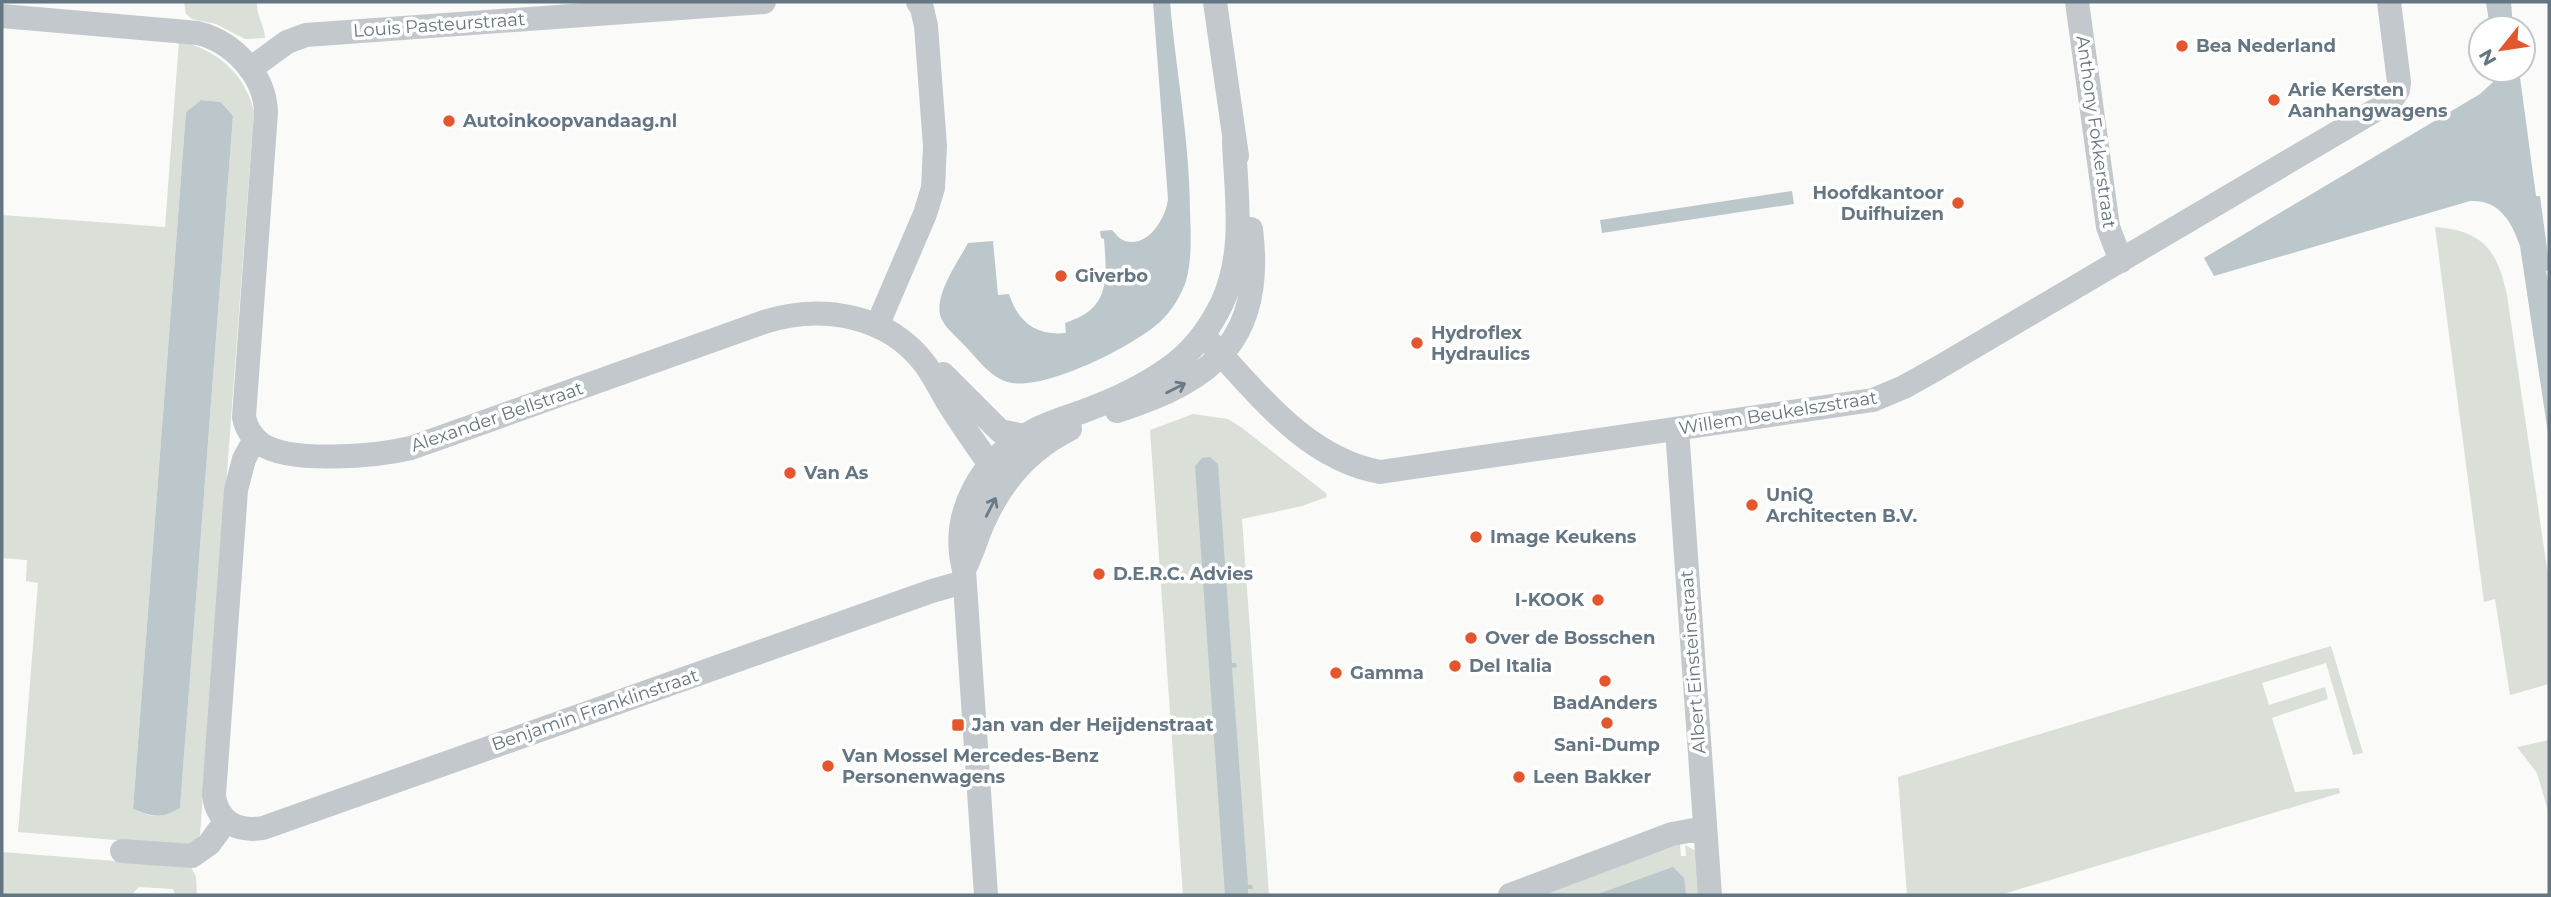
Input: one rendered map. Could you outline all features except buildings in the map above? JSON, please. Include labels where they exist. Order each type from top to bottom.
[{"type":"street","name":"Louis Pasteurstraat","points":[[250,69],[287,42],[306,35],[764,2]]},
{"type":"street","points":[[877,326],[925,214],[934,181],[935,146],[926,26],[918,2]]},
{"type":"street","points":[[964,577],[995,499],[1023,462],[1046,442],[1073,427],[1176,389],[1222,355],[1241,326],[1253,284],[1252,236],[1234,141],[1214,2]]},
{"type":"street","name":"Anthony Fokkerstraat","points":[[2077,2],[2108,228],[2121,261]]},
{"type":"street","name":"Willem Beukelszstraat","points":[[1203,335],[1307,440],[1342,459],[1380,472],[1882,397],[1938,369],[2384,106],[2395,96],[2399,82],[2389,2]]},
{"type":"street","points":[[2,16],[198,33],[213,37],[229,46],[250,69],[262,93],[266,112],[244,413],[246,426],[255,439],[244,459],[235,504],[214,795],[216,808],[226,821],[204,848],[192,856],[122,851]]},
{"type":"street","points":[[986,895],[964,577],[959,543],[961,520],[972,493],[992,464],[1024,436],[1104,404],[1157,376],[1180,360],[1203,335],[1222,304],[1236,264],[1238,232],[1234,141]]},
{"type":"street","name":"Alexander Bellstraat","points":[[255,439],[273,449],[302,454],[344,456],[390,452],[430,442],[779,318],[826,313],[877,326],[899,338],[924,363],[969,434],[992,464]]},
{"type":"street","name":"Alexander Bellstraat","points":[[924,363],[938,369],[1000,431],[1024,436]]},
{"type":"street","name":"Albert Einsteinstraat","points":[[1677,429],[1710,895]]},
{"type":"street","points":[[992,464],[1023,462]]},
{"type":"street","name":"Benjamin Franklinstraat","points":[[226,821],[244,830],[263,828],[953,585],[964,577]]},
{"type":"street","points":[[1510,895],[1672,834],[1705,828]]},
{"type":"shaded area","points":[[184,2],[257,2],[265,38],[245,39],[216,24],[192,19],[186,14]]},
{"type":"shaded area","points":[[1153,2],[1170,2],[1185,133],[1191,238],[1184,287],[1161,321],[1111,353],[1068,373],[1047,379],[1028,383],[1005,381],[987,369],[944,324],[940,311],[943,291],[968,243],[993,241],[998,295],[1009,294],[1017,312],[1037,329],[1066,333],[1065,323],[1091,310],[1103,291],[1106,267],[1104,239],[1101,238],[1100,231],[1112,230],[1119,238],[1133,242],[1148,236],[1160,222],[1168,199]]},
{"type":"shaded area","points":[[2486,2],[2511,2],[2512,14],[2488,14]]},
{"type":"shaded area","points":[[179,41],[206,50],[227,65],[244,85],[254,111],[200,835],[189,846],[18,832],[38,583],[26,581],[27,560],[2,558],[2,215],[165,227]],"holes":[[[201,100],[221,102],[233,116],[180,807],[167,814],[152,815],[133,809],[186,112]]]},
{"type":"shaded area","points":[[2491,84],[2521,84],[2536,196],[2540,196],[2549,263],[2549,270],[2546,271],[2549,288],[2549,440],[2520,246],[2503,214],[2489,204],[2470,201],[2214,276],[2204,258],[2480,94]]},
{"type":"shaded area","points":[[201,100],[221,102],[233,116],[180,808],[157,816],[133,809],[186,112]]},
{"type":"shaded area","points":[[1792,191],[1794,204],[1602,233],[1600,220]]},
{"type":"shaded area","points":[[2435,227],[2466,233],[2486,246],[2498,266],[2507,295],[2549,582],[2549,684],[2510,695],[2495,599],[2484,602]]},
{"type":"shaded area","points":[[1193,414],[1228,419],[1326,493],[1327,497],[1302,506],[1242,519],[1269,895],[1183,895],[1150,430]]},
{"type":"shaded area","points":[[1210,457],[1218,464],[1232,663],[1236,663],[1237,667],[1232,668],[1248,885],[1252,885],[1253,889],[1248,889],[1248,895],[1225,895],[1195,466],[1202,458]]},
{"type":"shaded area","points":[[2331,646],[2363,753],[2353,755],[2326,663],[2262,683],[2269,705],[2325,687],[2328,699],[2272,718],[2295,792],[2339,788],[2340,793],[2000,895],[1907,895],[1898,777]]},
{"type":"shaded area","points":[[2549,740],[2549,814],[2537,773],[2517,747]]},
{"type":"shaded area","points":[[1680,844],[1681,856],[1686,856],[1685,845],[1696,851],[1701,895],[1532,895]]},
{"type":"shaded area","points":[[2,852],[191,867],[196,877],[197,895],[175,895],[173,889],[139,887],[132,894],[125,895],[2,895]]},
{"type":"shaded area","points":[[1673,867],[1684,878],[1686,895],[1595,895]]},
{"type":"place","name":"Bea Nederland","points":[[2182,46]]},
{"type":"place","name":"Arie Kersten Aanhangwagens","points":[[2274,100]]},
{"type":"place","name":"Autoinkoopvandaag.nl","points":[[449,121]]},
{"type":"place","name":"Hoofdkantoor Duifhuizen","points":[[1958,203]]},
{"type":"place","name":"Giverbo","points":[[1061,276]]},
{"type":"place","name":"Hydroflex Hydraulics","points":[[1417,343]]},
{"type":"place","name":"Van As","points":[[790,473]]},
{"type":"place","name":"UniQ Architecten B.V.","points":[[1752,505]]},
{"type":"place","name":"Image Keukens","points":[[1476,537]]},
{"type":"place","name":"D.E.R.C. Advies","points":[[1099,574]]},
{"type":"place","name":"I-KOOK","points":[[1598,600]]},
{"type":"place","name":"Over de Bosschen","points":[[1471,638]]},
{"type":"place","name":"Del Italia","points":[[1455,666]]},
{"type":"place","name":"Gamma","points":[[1336,673]]},
{"type":"place","name":"BadAnders","points":[[1605,681]]},
{"type":"place","name":"Sani-Dump","points":[[1607,723]]},
{"type":"place","name":"Jan van der Heijdenstraat","points":[[958,725]]},
{"type":"place","name":"Van Mossel Mercedes-Benz Personenwagens","points":[[828,766]]},
{"type":"place","name":"Leen Bakker","points":[[1519,777]]}]
